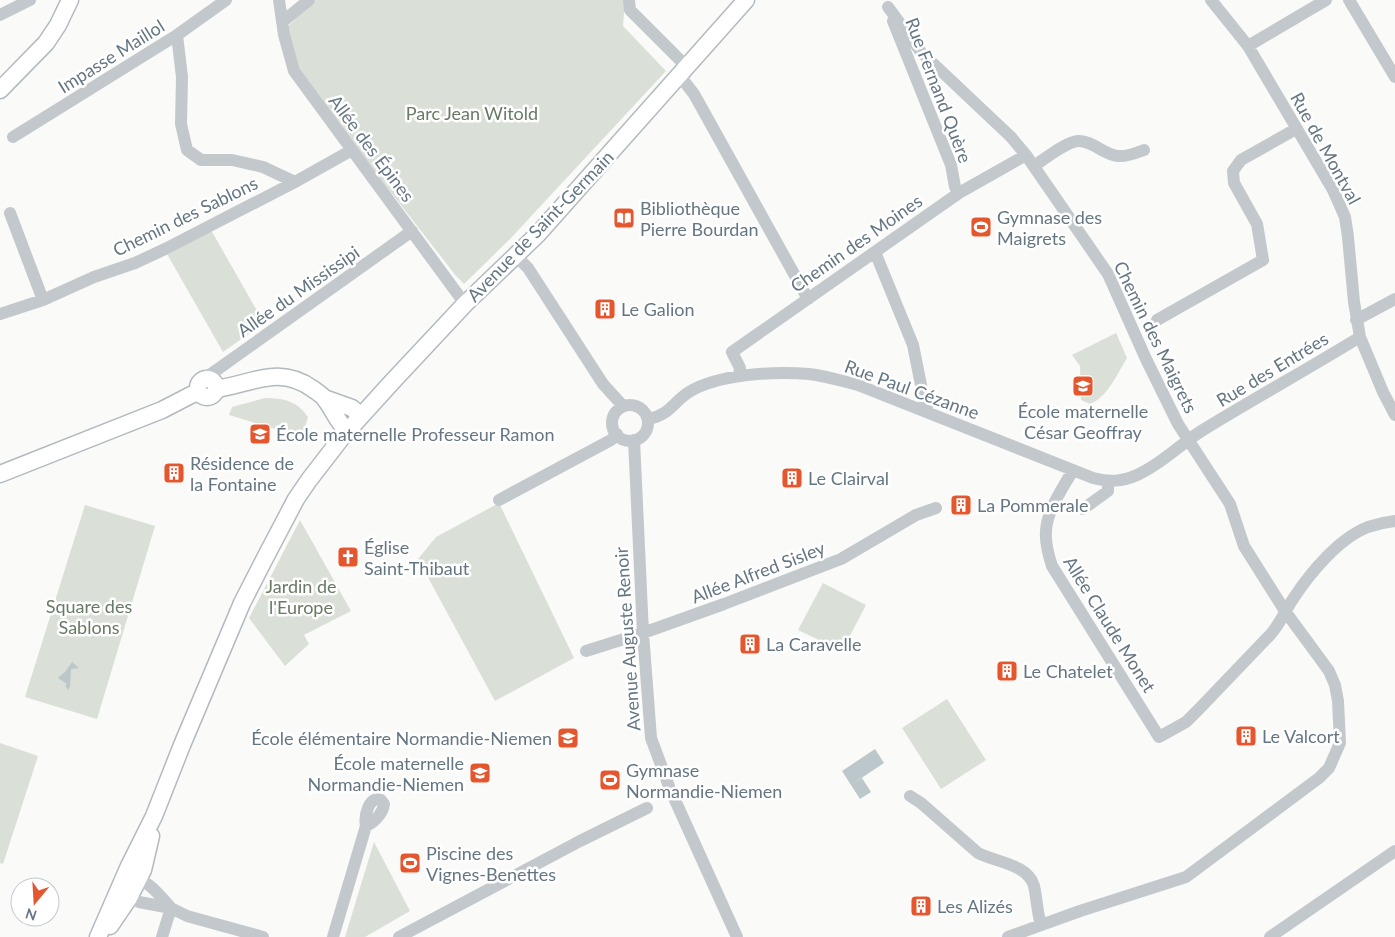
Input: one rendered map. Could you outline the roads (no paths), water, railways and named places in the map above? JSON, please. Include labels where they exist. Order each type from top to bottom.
[{"type":"main road","points":[[19,70],[48,22],[58,0]]},
{"type":"main road","points":[[0,90],[46,43],[58,25],[70,0]]},
{"type":"main road","name":"Avenue de Saint-Germain","points":[[154,816],[242,603],[296,499],[332,450],[361,416],[465,304],[538,234],[746,0]]},
{"type":"main road","points":[[0,474],[162,410],[206,387],[267,377],[282,376],[296,379],[324,398],[352,408],[361,416]]},
{"type":"main road","points":[[324,398],[339,423],[348,431]]},
{"type":"main road","points":[[102,937],[128,898],[138,879],[146,858],[154,816]]},
{"type":"main road","points":[[98,937],[154,816]]},
{"type":"street","points":[[0,15],[30,0]]},
{"type":"street","name":"Impasse Maillol","points":[[13,137],[177,35],[226,0]]},
{"type":"street","name":"Allée des Épines","points":[[280,0],[284,35],[294,71],[465,304]]},
{"type":"street","points":[[282,22],[309,0]]},
{"type":"street","points":[[629,0],[630,10],[683,72],[808,298]]},
{"type":"street","name":"Rue de Montval","points":[[1211,0],[1248,46],[1333,190],[1345,217],[1356,320],[1360,337],[1383,392],[1395,415]]},
{"type":"street","points":[[1248,46],[1326,0]]},
{"type":"street","points":[[1349,0],[1395,77]]},
{"type":"street","name":"Chemin des Maigrets","points":[[886,4],[921,52],[1011,137],[1026,155],[1108,274],[1146,359],[1178,424],[1230,504],[1244,546],[1285,611]]},
{"type":"street","name":"Rue Fernand Quère","points":[[886,4],[951,165],[955,187],[959,193]]},
{"type":"street","points":[[177,35],[182,77],[181,124],[187,150],[201,160],[232,160],[263,167],[295,182]]},
{"type":"street","points":[[1157,320],[1263,260],[1257,224],[1234,183],[1233,170],[1241,160],[1296,129]]},
{"type":"street","points":[[1034,166],[1076,141],[1084,142],[1118,156],[1130,155],[1144,150]]},
{"type":"street","name":"Chemin des Sablons","points":[[0,314],[43,300],[94,277],[136,263],[295,182],[352,150]]},
{"type":"street","name":"Chemin des Moines","points":[[739,376],[740,368],[732,352],[959,193],[1026,155]]},
{"type":"street","points":[[10,212],[43,300]]},
{"type":"street","name":"Allée du Mississipi","points":[[206,387],[412,231]]},
{"type":"street","points":[[875,252],[913,345],[928,412]]},
{"type":"street","points":[[515,255],[533,275],[603,384],[623,406]]},
{"type":"street","points":[[1356,320],[1395,299]]},
{"type":"street","name":"Rue des Entrées","points":[[1108,481],[1136,476],[1152,468],[1207,427],[1360,337]]},
{"type":"street","name":"Rue Paul Cézanne","points":[[648,419],[661,416],[689,392],[711,383],[739,376],[809,374],[858,385],[1093,478],[1108,481]]},
{"type":"street","points":[[623,406],[638,406],[648,419],[645,433],[634,440],[624,439],[616,434],[612,424],[615,413],[623,406]]},
{"type":"street","points":[[500,500],[611,440],[616,434]]},
{"type":"street","name":"Avenue Auguste Renoir","points":[[634,440],[643,633],[651,738],[670,789],[737,937]]},
{"type":"street","name":"Allée Claude Monet","points":[[1073,470],[1051,511],[1046,530],[1046,548],[1052,566],[1159,737],[1186,722],[1270,635],[1278,626],[1285,611]]},
{"type":"street","points":[[1083,509],[1108,491],[1108,481]]},
{"type":"street","name":"Allée Alfred Sisley","points":[[586,651],[724,604],[841,559],[916,515],[936,508]]},
{"type":"street","points":[[1008,937],[1186,877],[1319,778],[1329,768],[1340,743],[1338,701],[1335,685],[1329,671],[1285,611],[1323,562],[1354,534],[1369,527],[1395,521]]},
{"type":"street","points":[[910,796],[921,803],[978,853],[1017,868],[1026,874],[1034,886],[1036,908],[1041,925]]},
{"type":"street","points":[[399,937],[557,853],[648,808]]},
{"type":"street","points":[[333,937],[366,826]]},
{"type":"street","points":[[1270,937],[1395,852]]},
{"type":"street","points":[[171,908],[161,896],[138,879],[133,878],[122,882],[122,890],[128,898],[171,908],[187,916],[263,937]]},
{"type":"street","points":[[162,937],[171,908]]},
{"type":"place","name":"Bibliothèque Pierre Bourdan","points":[[624,218]]},
{"type":"place","name":"Gymnase des Maigrets","points":[[981,227]]},
{"type":"place","name":"Le Galion","points":[[605,309]]},
{"type":"place","name":"École maternelle César Geoffray","points":[[1083,386]]},
{"type":"place","name":"École maternelle Professeur Ramon","points":[[260,434]]},
{"type":"place","name":"Résidence de la Fontaine","points":[[174,473]]},
{"type":"place","name":"Le Clairval","points":[[792,478]]},
{"type":"place","name":"La Pommerale","points":[[961,505]]},
{"type":"place","name":"Église Saint-Thibaut","points":[[348,557]]},
{"type":"place","name":"La Caravelle","points":[[750,644]]},
{"type":"place","name":"Le Chatelet","points":[[1007,671]]},
{"type":"place","name":"Le Valcort","points":[[1246,736]]},
{"type":"place","name":"École élémentaire Normandie-Niemen","points":[[568,738]]},
{"type":"place","name":"École maternelle Normandie-Niemen","points":[[480,773]]},
{"type":"place","name":"Gymnase Normandie-Niemen","points":[[610,780]]},
{"type":"place","name":"Piscine des Vignes-Benettes","points":[[410,863]]},
{"type":"place","name":"Les Alizés","points":[[921,906]]},
{"type":"park label","name":"Parc Jean Witold","points":[[472,113]]},
{"type":"park label","name":"Jardin de l'Europe","points":[[301,596]]},
{"type":"park label","name":"Square des Sablons","points":[[89,616]]}]
